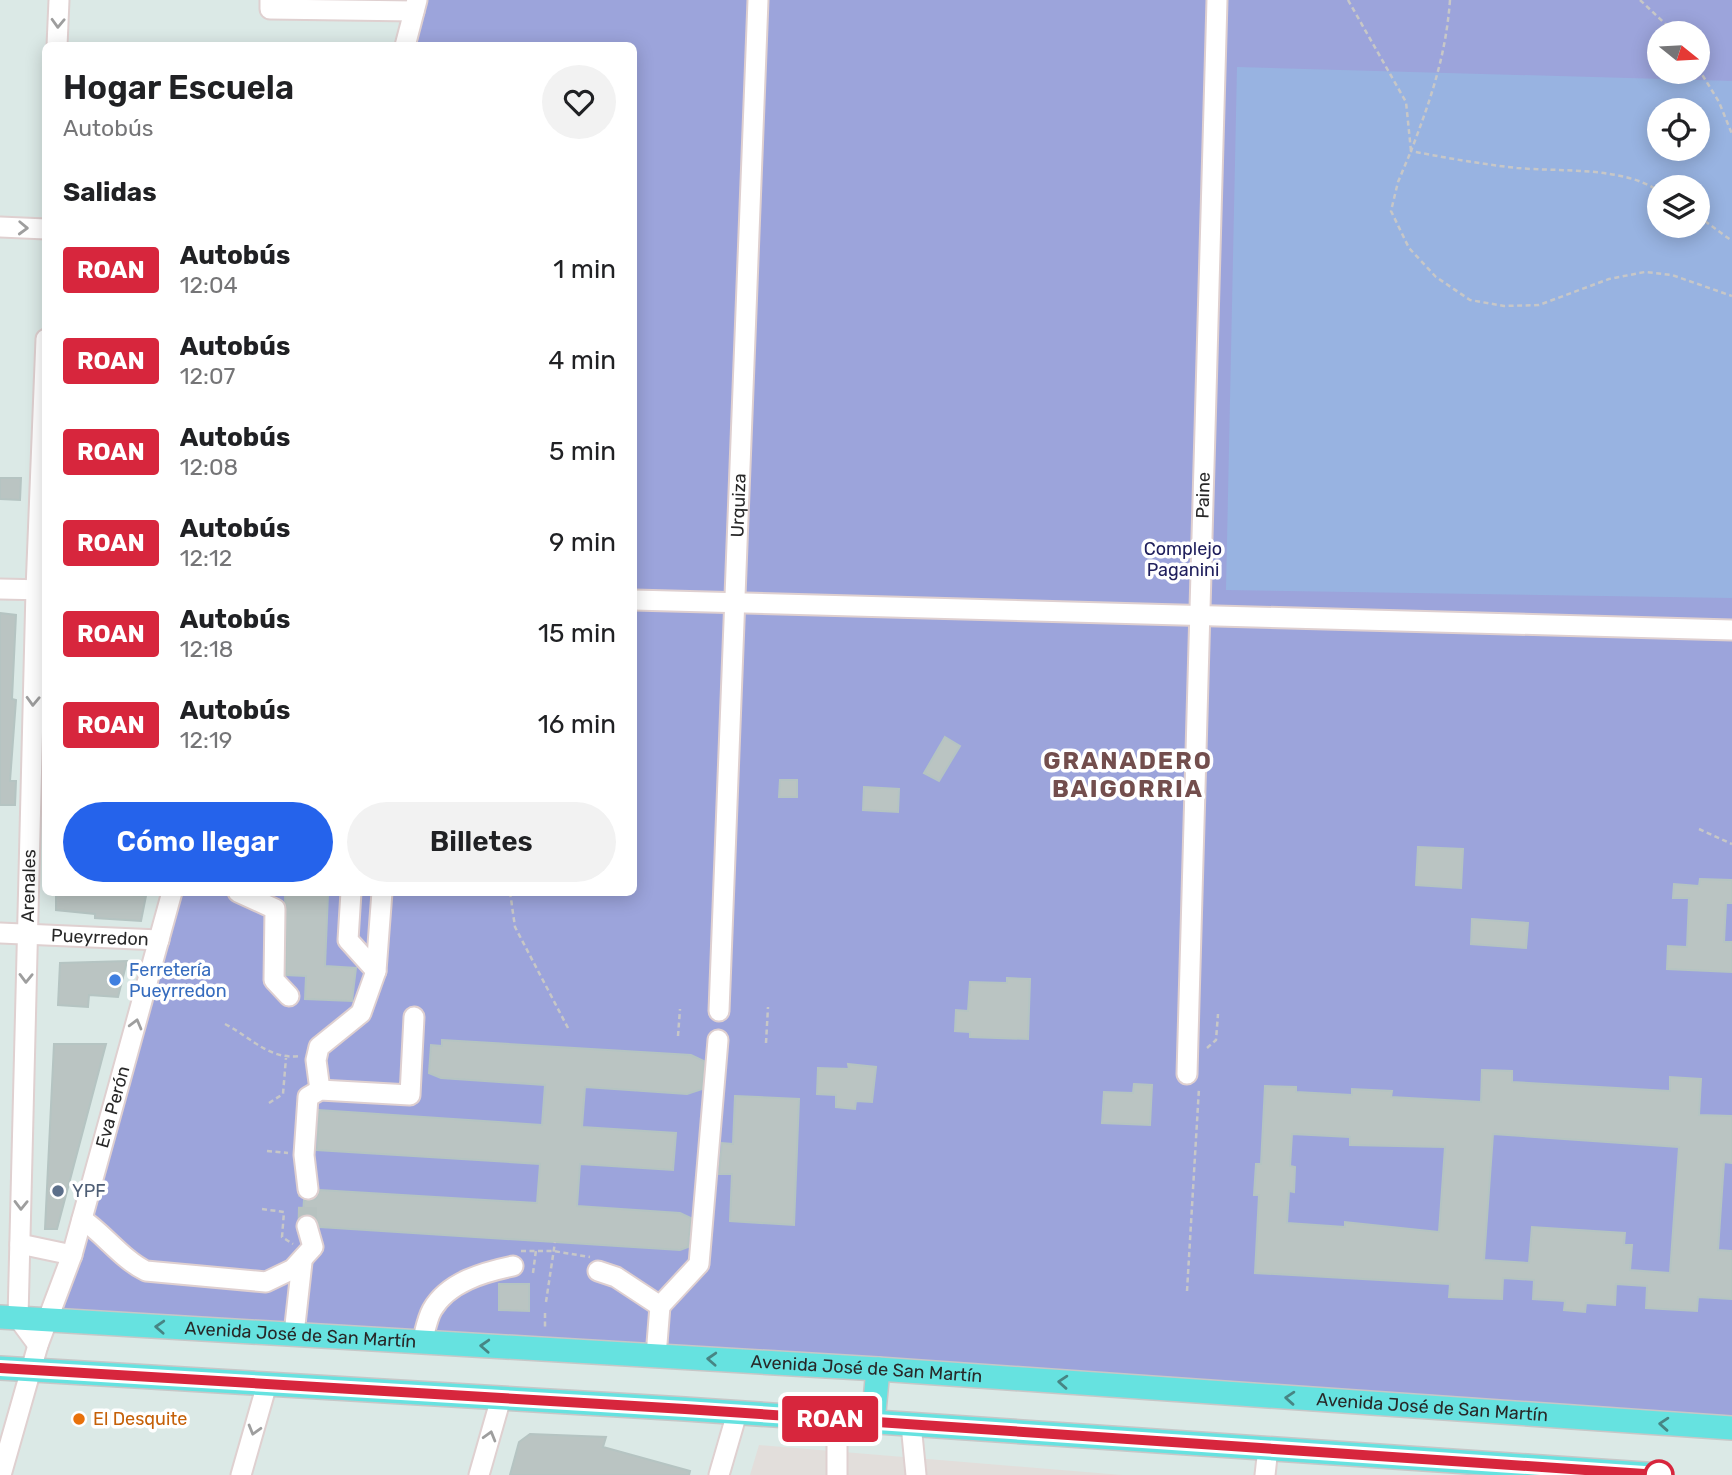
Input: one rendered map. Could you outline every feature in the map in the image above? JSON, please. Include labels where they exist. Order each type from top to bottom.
[{"type":"main road","name":"Avenida José de San Martín","points":[[9,1317],[878,1369],[1732,1428]]},
{"type":"main road","points":[[0,1368],[837,1419],[1660,1475]]},
{"type":"main road","points":[[873,1422],[878,1369]]},
{"type":"street","points":[[57,42],[59,0]]},
{"type":"street","points":[[270,0],[270,9],[416,5],[406,42]]},
{"type":"street","name":"Urquiza","points":[[719,1011],[758,0]]},
{"type":"street","name":"Paine","points":[[1193,1081],[1199,616],[1217,0]]},
{"type":"street","points":[[0,227],[42,229]]},
{"type":"street","name":"Arenales","points":[[9,1317],[20,1244],[27,934],[42,540]]},
{"type":"street","points":[[0,589],[41,590]]},
{"type":"street","points":[[637,600],[1732,630]]},
{"type":"street","name":"Eva Perón","points":[[1,1475],[38,1345],[72,1255],[171,896]]},
{"type":"street","points":[[247,896],[275,909],[274,980],[289,996]]},
{"type":"street","points":[[351,896],[348,940],[376,971]]},
{"type":"street","points":[[320,1090],[316,1055],[319,1047],[361,1013],[376,971],[383,896]]},
{"type":"street","name":"Pueyrredon","points":[[0,933],[159,940]]},
{"type":"street","points":[[308,1189],[304,1146],[308,1097],[320,1090],[410,1095],[414,1017]]},
{"type":"street","points":[[656,1356],[660,1306],[699,1264],[718,1040]]},
{"type":"street","points":[[82,1219],[104,1234],[137,1267],[146,1271],[266,1282],[281,1278],[313,1248],[307,1226]]},
{"type":"street","points":[[20,1244],[72,1255]]},
{"type":"street","points":[[294,1335],[305,1258]]},
{"type":"street","points":[[422,1342],[432,1310],[455,1287],[512,1260]]},
{"type":"street","points":[[598,1266],[660,1306]]},
{"type":"street","points":[[9,1317],[38,1345]]},
{"type":"street","points":[[241,1475],[267,1384]]},
{"type":"street","points":[[479,1475],[501,1398]]},
{"type":"street","points":[[719,1475],[737,1413]]},
{"type":"street","points":[[837,1419],[837,1475]]},
{"type":"street","points":[[911,1424],[916,1475]]},
{"type":"street","points":[[1265,1475],[1268,1448]]},
{"type":"path","points":[[1348,0],[1406,102],[1411,151]]},
{"type":"path","points":[[1450,0],[1447,43],[1398,182],[1391,211],[1409,248],[1436,277],[1470,299],[1504,306],[1539,305],[1609,279],[1645,272],[1672,275],[1732,296]]},
{"type":"path","points":[[1640,0],[1662,21]]},
{"type":"path","points":[[1708,84],[1719,102],[1732,134]]},
{"type":"path","points":[[1411,151],[1516,168],[1614,176],[1647,184]]},
{"type":"path","points":[[1710,225],[1732,241]]},
{"type":"path","points":[[1699,829],[1732,844]]},
{"type":"path","points":[[511,896],[515,927],[568,1028]]},
{"type":"path","points":[[766,1044],[768,1007]]},
{"type":"path","points":[[678,1036],[680,1009]]},
{"type":"path","points":[[1205,1049],[1216,1040],[1218,1014]]},
{"type":"path","points":[[225,1024],[248,1036],[270,1054],[286,1058],[316,1055]]},
{"type":"path","points":[[269,1102],[283,1094],[286,1058]]},
{"type":"path","points":[[1186,1291],[1193,1081]]},
{"type":"path","points":[[262,1209],[284,1212],[282,1237],[305,1258]]},
{"type":"path","points":[[546,1302],[555,1242]]},
{"type":"path","points":[[512,1260],[522,1250],[554,1251],[587,1255],[598,1266]]},
{"type":"path","points":[[533,1273],[536,1250]]},
{"type":"shaded area","points":[[1237,67],[1647,79],[1647,84],[1710,84],[1710,80],[1732,81],[1732,598],[1226,590]]},
{"type":"shaded area","points":[[759,1445],[1122,1475],[750,1475]]},
{"type":"green space","name":"Complejo Paganini","points":[[417,0],[1732,0],[1732,1428],[47,1320],[171,896],[637,896],[637,42],[406,42]]},
{"type":"building","points":[[0,478],[21,478],[20,500],[0,499]]},
{"type":"building","points":[[0,613],[16,615],[12,699],[16,700],[10,781],[16,781],[15,805],[0,805]]},
{"type":"building","points":[[945,737],[960,746],[939,781],[924,773]]},
{"type":"building","points":[[780,780],[797,780],[797,797],[779,797]]},
{"type":"building","points":[[864,787],[899,789],[898,812],[863,810]]},
{"type":"building","points":[[1418,847],[1463,849],[1461,888],[1416,885]]},
{"type":"building","points":[[1700,879],[1732,880],[1732,903],[1726,903],[1724,942],[1732,942],[1732,972],[1667,969],[1668,946],[1687,947],[1689,898],[1673,898],[1674,884],[1699,886]]},
{"type":"building","points":[[56,896],[146,896],[141,921],[95,918],[95,914],[56,910]]},
{"type":"building","points":[[285,896],[328,896],[325,966],[356,968],[352,1001],[305,999],[306,976],[286,975]]},
{"type":"building","points":[[1472,919],[1528,923],[1526,948],[1471,944]]},
{"type":"building","points":[[127,961],[118,997],[89,995],[88,1007],[58,1005],[60,963]]},
{"type":"building","points":[[1007,978],[1030,979],[1028,1039],[970,1037],[970,1032],[955,1031],[956,1010],[968,1011],[970,982],[1007,983]]},
{"type":"building","points":[[442,1040],[691,1055],[704,1061],[702,1089],[687,1094],[585,1087],[582,1127],[676,1133],[673,1170],[580,1164],[577,1206],[680,1213],[691,1218],[688,1247],[680,1250],[320,1227],[315,1217],[303,1215],[304,1200],[315,1199],[320,1190],[537,1203],[540,1164],[317,1150],[319,1110],[542,1125],[545,1085],[441,1078],[429,1073],[431,1045],[442,1046]]},
{"type":"building","points":[[54,1044],[106,1044],[57,1229],[45,1229]]},
{"type":"building","points":[[848,1064],[876,1067],[872,1102],[856,1101],[855,1109],[836,1107],[836,1095],[817,1094],[818,1068],[849,1069]]},
{"type":"building","points":[[1482,1070],[1512,1071],[1512,1082],[1670,1091],[1670,1077],[1701,1079],[1699,1115],[1732,1116],[1732,1163],[1724,1162],[1718,1250],[1732,1251],[1732,1299],[1698,1297],[1697,1311],[1646,1308],[1647,1286],[1616,1284],[1615,1305],[1586,1303],[1585,1312],[1564,1310],[1565,1301],[1533,1299],[1534,1280],[1503,1278],[1502,1299],[1449,1297],[1450,1284],[1255,1273],[1259,1195],[1254,1195],[1256,1164],[1261,1164],[1265,1086],[1296,1087],[1296,1092],[1352,1095],[1352,1089],[1392,1091],[1391,1097],[1481,1102]],"holes":[[[1292,1134],[1350,1137],[1350,1145],[1445,1147],[1439,1232],[1345,1222],[1345,1227],[1287,1223],[1289,1191],[1294,1192],[1295,1167],[1290,1166]],[[1493,1134],[1679,1147],[1670,1273],[1630,1270],[1632,1245],[1624,1245],[1625,1233],[1532,1227],[1529,1263],[1484,1260]]]},
{"type":"building","points":[[1134,1084],[1152,1085],[1150,1125],[1102,1123],[1104,1092],[1133,1093]]},
{"type":"building","points":[[735,1096],[799,1099],[794,1225],[730,1221],[732,1174],[719,1174],[722,1143],[733,1144]]},
{"type":"building","points":[[499,1284],[529,1284],[529,1311],[499,1310]]},
{"type":"building","points":[[530,1434],[606,1437],[603,1447],[690,1471],[689,1475],[510,1475],[519,1442]]},
{"type":"tunnel","points":[[307,1226],[308,1189]]},
{"type":"bus line","name":"ROAN","points":[[0,1368],[685,1409],[1659,1475]]},
{"type":"place","name":"Ferretería Pueyrredon","points":[[115,980]]},
{"type":"place","name":"YPF","points":[[58,1191]]},
{"type":"place","name":"El Desquite","points":[[79,1419]]},
{"type":"district","name":"GRANADERO BAIGORRIA","points":[[1128,775]]}]
